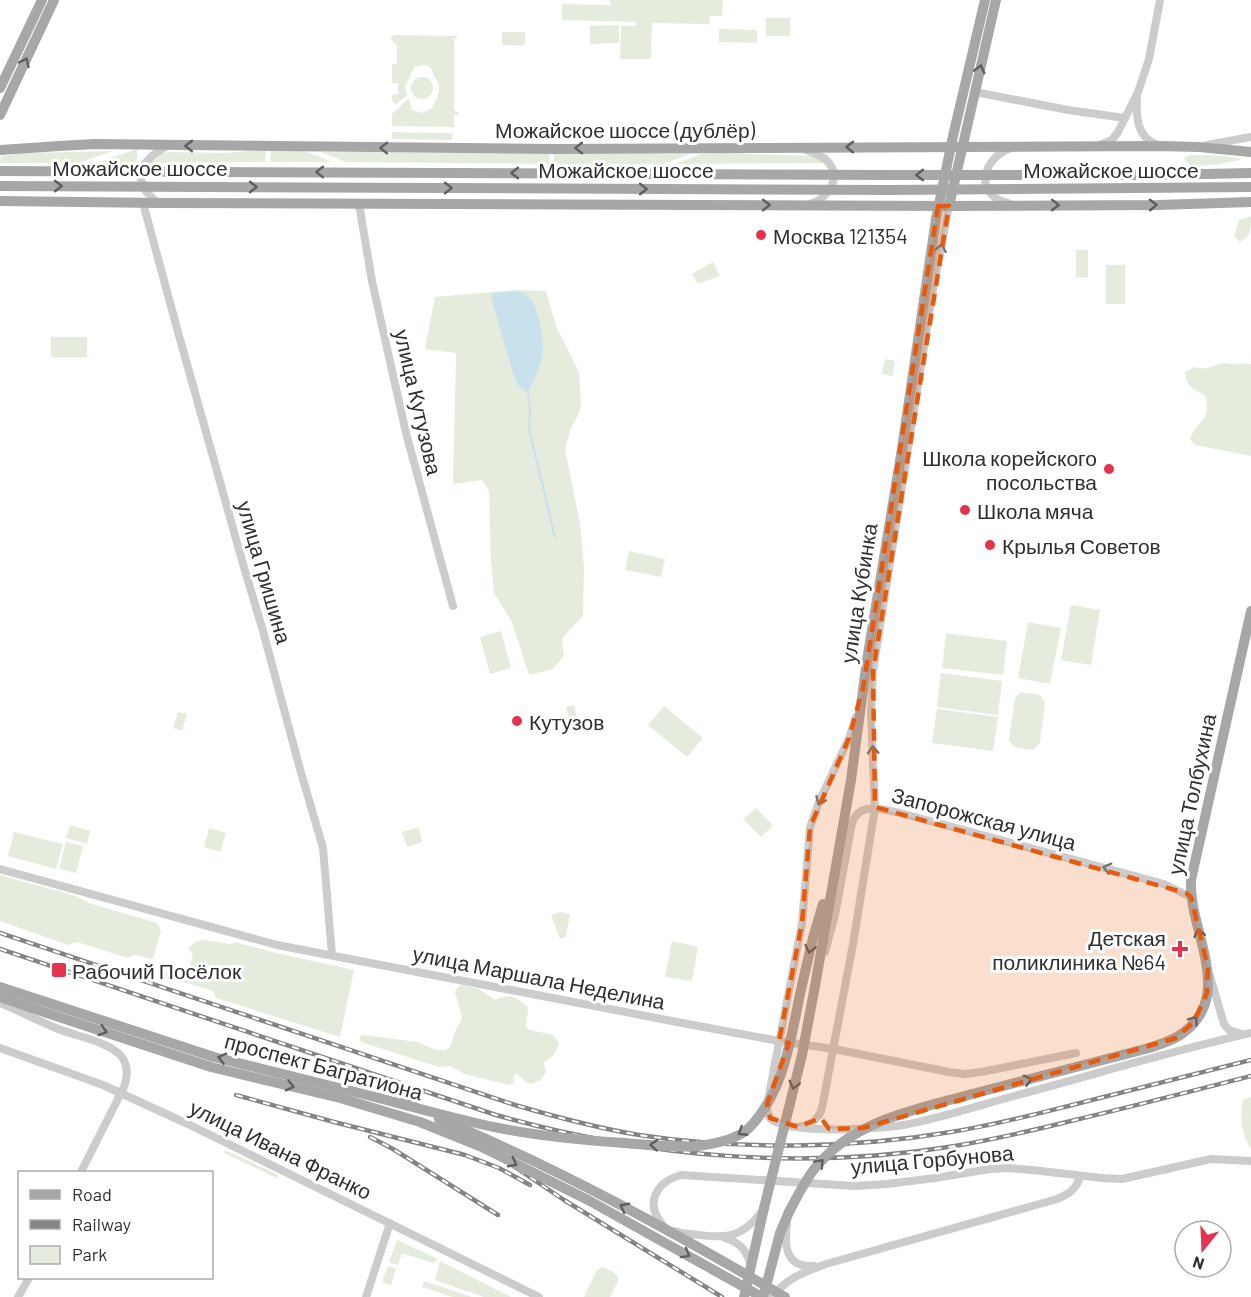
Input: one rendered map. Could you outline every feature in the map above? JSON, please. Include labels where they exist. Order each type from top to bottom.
[{"type":"main road","points":[[0,88],[42,0]]},
{"type":"main road","points":[[0,115],[54,0]]},
{"type":"main road","points":[[956,146],[985,0]]},
{"type":"main road","points":[[956,146],[975,92],[996,0]]},
{"type":"main road","name":"Можайское шоссе (дублёр)","points":[[0,150],[68,145],[459,149],[1160,146],[1251,152]]},
{"type":"main road","name":"улица Кубинка","points":[[744,1297],[802,1055],[817,974],[851,780],[863,688],[901,455],[943,206],[956,146]]},
{"type":"main road","name":"Можайское шоссе","points":[[0,171],[847,175],[1251,173]]},
{"type":"main road","name":"Можайское шоссе","points":[[0,186],[877,190],[1251,187]]},
{"type":"main road","points":[[0,201],[943,206],[1251,202]]},
{"type":"main road","name":"улица Толбухина","points":[[1208,968],[1191,897],[1192,872],[1251,612]]},
{"type":"main road","points":[[379,1098],[482,1125],[547,1136],[657,1146],[712,1144],[748,1130],[764,1108],[785,1065],[813,938],[838,852]]},
{"type":"main road","points":[[763,1297],[778,1241],[789,1212],[807,1178],[835,1148],[858,1131],[879,1121],[1149,1048],[1176,1038],[1184,1033],[1202,1010],[1207,993],[1208,968]]},
{"type":"main road","name":"проспект Багратиона","points":[[0,987],[49,1008],[211,1066],[340,1098],[441,1130],[482,1147],[588,1200],[763,1297]]},
{"type":"main road","name":"проспект Багратиона","points":[[0,997],[49,1008],[214,1057],[379,1098],[423,1113],[487,1139],[593,1191],[703,1249],[785,1297]]},
{"type":"street","points":[[1096,146],[1112,140],[1138,92],[1149,59],[1160,0]]},
{"type":"street","points":[[975,92],[1068,110],[1125,118]]},
{"type":"street","points":[[1138,92],[1136,111],[1141,130],[1148,141],[1160,146]]},
{"type":"street","points":[[1199,147],[1251,137]]},
{"type":"street","points":[[160,203],[146,193],[141,174],[148,160],[169,146]]},
{"type":"street","points":[[1016,205],[993,198],[985,181],[987,170],[999,153],[1020,146]]},
{"type":"street","points":[[798,147],[820,155],[829,163],[834,180],[831,189],[824,197],[804,205]]},
{"type":"street","name":"улица Гришина","points":[[143,203],[323,848],[332,955]]},
{"type":"street","name":"улица Кутузова","points":[[359,204],[372,281],[406,433],[453,606]]},
{"type":"street","points":[[798,1127],[813,1122],[819,1117],[822,1108],[853,944],[875,808],[871,714],[873,671],[933,290],[943,206]]},
{"type":"street","points":[[863,688],[849,738],[813,815],[808,835],[802,923],[766,1105],[770,1118],[776,1122],[798,1127],[881,1128],[924,1120],[1248,1034]]},
{"type":"street","name":"Запорожская улица","points":[[817,974],[831,933],[852,823],[856,814],[864,809],[875,808],[904,814],[1164,884],[1191,897]]},
{"type":"street","name":"улица Маршала Неделина","points":[[0,869],[277,945],[949,1072],[965,1074],[981,1072],[1076,1053]]},
{"type":"street","points":[[1164,884],[1184,882],[1192,872]]},
{"type":"street","name":"улица Толбухина","points":[[1208,968],[1222,1019]]},
{"type":"street","points":[[0,1003],[57,1029],[101,1044],[118,1053],[124,1061],[127,1076],[121,1093],[82,1171]]},
{"type":"street","points":[[1222,1019],[1229,1030],[1239,1034],[1248,1034]]},
{"type":"street","points":[[1208,1044],[1220,1035],[1222,1019]]},
{"type":"street","name":"улица Ивана Франко","points":[[0,1048],[121,1093],[539,1297]]},
{"type":"street","points":[[822,1108],[822,1122],[824,1127],[829,1129]]},
{"type":"street","name":"улица Горбунова","points":[[722,1237],[681,1233],[663,1226],[653,1209],[654,1196],[660,1186],[670,1178],[681,1174],[855,1185],[887,1184],[1008,1168],[1122,1179],[1202,1161],[1224,1159],[1251,1161]]},
{"type":"street","points":[[772,1297],[788,1280],[826,1264],[1057,1199],[1069,1194],[1078,1183],[1080,1176]]},
{"type":"street","points":[[722,1237],[733,1236],[749,1228],[764,1208]]},
{"type":"street","points":[[789,1212],[785,1237],[789,1257],[802,1265],[826,1264]]},
{"type":"street","points":[[366,1297],[390,1223]]},
{"type":"street","points":[[722,1237],[741,1245],[748,1256],[751,1267]]},
{"type":"street","points":[[18,1297],[28,1279]]},
{"type":"highlighted area","points":[[938,206],[949,206],[873,671],[875,807],[1186,893],[1191,897],[1208,968],[1207,993],[1194,1022],[1176,1038],[863,1128],[829,1129],[821,1118],[798,1127],[770,1118],[767,1104],[789,1043],[779,1041],[802,923],[810,827],[849,738],[863,688]]},
{"type":"green space","points":[[609,0],[723,0],[722,16],[710,16],[709,24],[652,23],[651,59],[620,59],[621,26],[636,26],[636,22],[562,20],[562,4],[611,5]]},
{"type":"green space","points":[[766,18],[790,18],[790,36],[766,36]]},
{"type":"green space","points":[[619,25],[619,43],[590,44],[590,26]]},
{"type":"green space","points":[[719,29],[757,30],[757,43],[719,42]]},
{"type":"green space","points":[[502,32],[525,32],[525,45],[502,45]]},
{"type":"green space","points":[[394,35],[458,36],[454,40],[454,110],[460,114],[454,115],[454,127],[392,126],[392,114],[409,98],[412,110],[422,113],[432,108],[439,88],[430,68],[423,65],[415,66],[405,86],[407,96],[396,104],[392,100],[392,95],[398,94],[398,83],[392,83],[392,64],[397,64],[397,46],[390,38]]},
{"type":"green space","points":[[418,77],[426,77],[433,84],[433,92],[426,99],[418,99],[411,92],[411,84]]},
{"type":"green space","points":[[392,132],[453,133],[452,140],[392,139]]},
{"type":"green space","points":[[137,149],[137,164],[93,164]]},
{"type":"green space","points":[[113,151],[78,163],[0,163],[1,156],[23,153]]},
{"type":"green space","points":[[266,151],[265,162],[148,163],[161,153],[169,152]]},
{"type":"green space","points":[[271,151],[305,151],[332,162],[270,162]]},
{"type":"green space","points":[[321,152],[550,153],[549,164],[346,162]]},
{"type":"green space","points":[[554,153],[691,154],[663,164],[554,165]]},
{"type":"green space","points":[[701,154],[810,156],[826,163],[675,164]]},
{"type":"green space","points":[[1191,155],[1228,156],[1240,160],[1212,165],[1196,165],[1186,162],[1184,157]]},
{"type":"green space","points":[[1251,216],[1250,232],[1240,242],[1234,236],[1239,220]]},
{"type":"green space","points":[[1076,250],[1088,250],[1088,277],[1076,277]]},
{"type":"green space","points":[[713,262],[720,276],[698,284],[692,274]]},
{"type":"green space","points":[[1106,265],[1125,265],[1125,304],[1106,304]]},
{"type":"green space","points":[[515,290],[546,291],[556,326],[579,372],[581,404],[570,430],[565,450],[580,523],[584,567],[583,616],[563,637],[564,656],[553,669],[529,675],[511,620],[494,593],[489,491],[482,480],[453,484],[456,353],[425,349],[435,297]]},
{"type":"green space","points":[[51,337],[87,337],[87,357],[51,357]]},
{"type":"green space","points":[[885,359],[895,361],[893,376],[882,374]]},
{"type":"green space","points":[[1225,363],[1251,364],[1251,456],[1195,445],[1190,439],[1205,416],[1207,404],[1205,395],[1189,384],[1185,372],[1194,367],[1207,368]]},
{"type":"green space","points":[[629,551],[665,559],[661,577],[625,570]]},
{"type":"green space","points":[[1071,605],[1100,610],[1091,665],[1061,660]]},
{"type":"green space","points":[[1028,622],[1061,628],[1050,684],[1018,678]]},
{"type":"green space","points":[[501,631],[511,668],[490,674],[480,637]]},
{"type":"green space","points":[[946,633],[1007,641],[1003,675],[942,668]]},
{"type":"green space","points":[[941,673],[1002,681],[998,715],[937,707]]},
{"type":"green space","points":[[1021,692],[1040,695],[1045,703],[1040,743],[1033,750],[1014,747],[1009,740],[1015,698]]},
{"type":"green space","points":[[574,705],[581,732],[573,734],[566,707]]},
{"type":"green space","points":[[664,706],[703,738],[687,757],[648,725]]},
{"type":"green space","points":[[937,709],[998,717],[993,751],[932,743]]},
{"type":"green space","points":[[178,712],[187,714],[182,731],[173,728]]},
{"type":"green space","points":[[756,808],[773,826],[761,837],[743,819]]},
{"type":"green space","points":[[70,825],[90,831],[87,844],[66,838]]},
{"type":"green space","points":[[419,827],[422,842],[407,847],[402,832]]},
{"type":"green space","points":[[209,828],[226,833],[220,852],[204,847]]},
{"type":"green space","points":[[14,832],[63,844],[56,869],[8,856]]},
{"type":"green space","points":[[66,842],[83,846],[76,873],[59,869]]},
{"type":"green space","points":[[0,875],[76,896],[89,903],[157,923],[161,931],[153,959],[134,955],[128,958],[77,942],[68,945],[0,921]]},
{"type":"green space","points":[[561,912],[570,914],[566,937],[560,939],[551,915]]},
{"type":"green space","points":[[197,941],[231,944],[235,942],[354,970],[340,1037],[216,998],[213,991],[164,976],[166,970],[187,976],[193,955],[188,948]]},
{"type":"green space","points":[[672,941],[698,947],[692,981],[665,977]]},
{"type":"green space","points":[[461,985],[479,989],[495,1000],[508,996],[515,998],[527,1006],[526,1027],[553,1035],[559,1043],[554,1054],[544,1062],[546,1072],[541,1080],[531,1084],[515,1074],[514,1083],[509,1085],[464,1074],[450,1066],[439,1067],[361,1042],[360,1036],[364,1035],[417,1042],[436,1050],[446,1050],[450,1047],[462,1018],[455,992]]},
{"type":"green space","points":[[1251,1097],[1251,1149],[1243,1132],[1241,1112],[1243,1100]]},
{"type":"green space","points":[[225,1150],[277,1174],[279,1179],[224,1153]]},
{"type":"green space","points":[[397,1240],[438,1259],[433,1263],[402,1253],[398,1265],[389,1262]]},
{"type":"green space","points":[[440,1261],[511,1297],[484,1297],[435,1280]]},
{"type":"green space","points":[[388,1266],[396,1269],[391,1285],[382,1282]]},
{"type":"green space","points":[[603,1267],[615,1273],[618,1279],[610,1297],[584,1297],[597,1270]]},
{"type":"green space","points":[[424,1281],[472,1297],[453,1297],[422,1287]]},
{"type":"water","points":[[516,291],[525,294],[533,302],[542,335],[542,357],[528,393],[518,385],[512,371],[491,297],[494,293]]},
{"type":"waterway","points":[[528,393],[529,429],[555,537]]},
{"type":"railway","points":[[0,933],[515,1105],[608,1129],[677,1140],[795,1146],[913,1138],[1001,1122],[1251,1060]]},
{"type":"railway","points":[[0,949],[496,1115],[609,1141],[724,1156],[840,1158],[897,1154],[955,1146],[1015,1134],[1251,1076]]},
{"type":"railway","points":[[375,1083],[441,1117],[564,1200],[722,1297]]},
{"type":"railway","points":[[236,1095],[465,1155],[499,1168],[530,1185]]},
{"type":"railway","points":[[370,1137],[498,1215]]},
{"type":"place","name":"Москва 121354","points":[[761,235]]},
{"type":"place","name":"Школа корейского посольства","points":[[1109,469]]},
{"type":"place","name":"Школа мяча","points":[[965,510]]},
{"type":"place","name":"Крылья Советов","points":[[990,545]]},
{"type":"place","name":"Кутузов","points":[[517,721]]},
{"type":"place","name":"Детская поликлиника №64","points":[[1180,949]]},
{"type":"place","name":"Рабочий Посёлок","points":[[59,970]]}]
